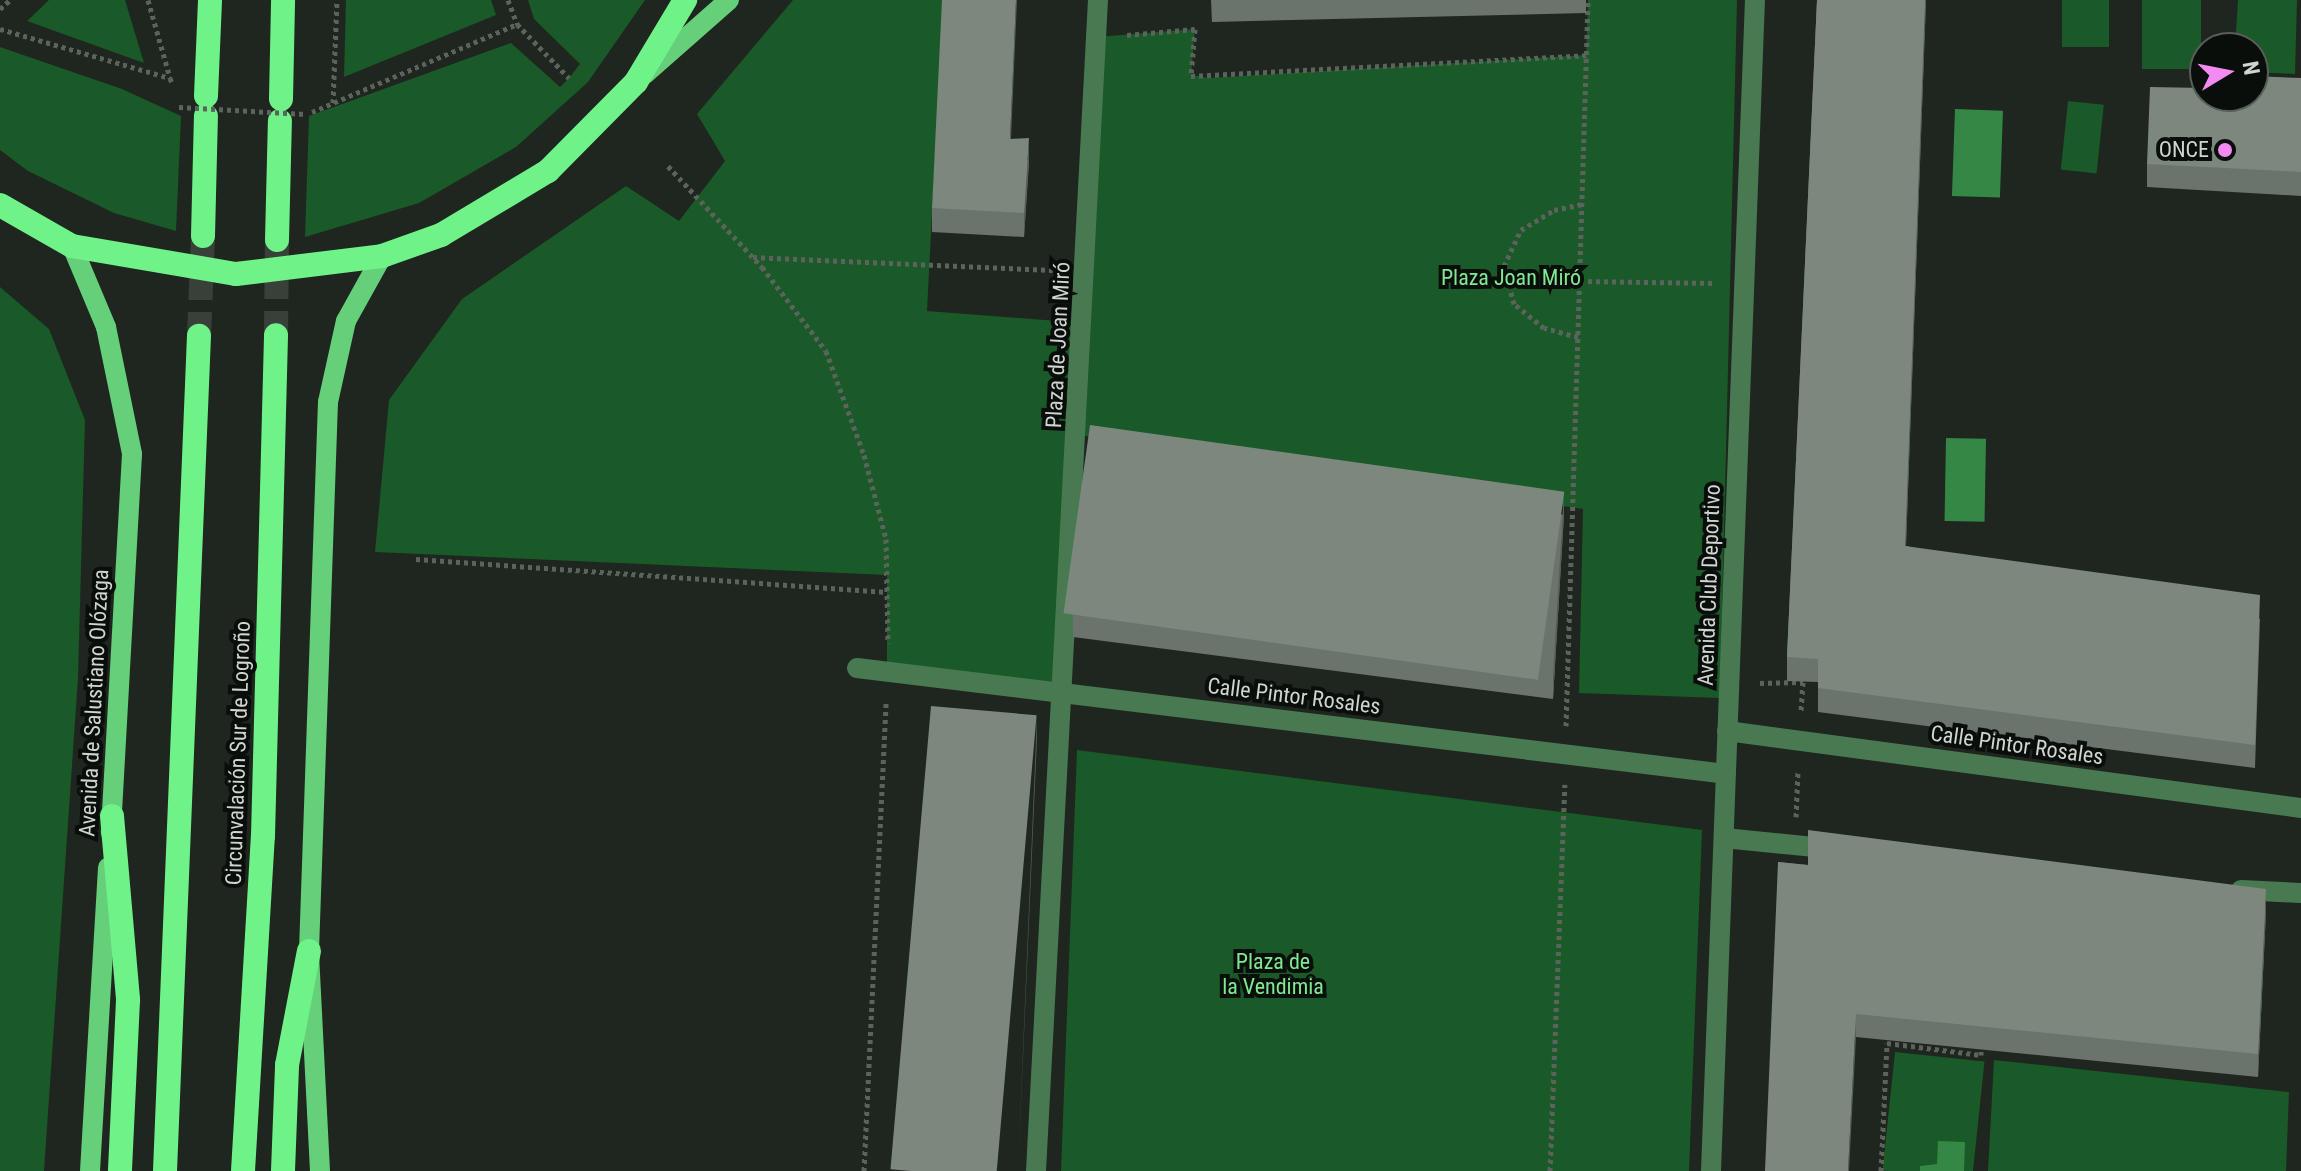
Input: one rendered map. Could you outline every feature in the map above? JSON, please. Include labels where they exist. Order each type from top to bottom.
[{"type":"highway","points":[[203,236],[210,0]]},
{"type":"highway","points":[[277,240],[283,0]]},
{"type":"highway","points":[[0,205],[72,246],[236,274],[382,256],[441,235],[497,207],[572,151],[636,82],[685,0]]},
{"type":"highway","name":"Circunvalación Sur de Logroño","points":[[243,1171],[263,836],[276,335]]},
{"type":"highway","points":[[165,1171],[199,336]]},
{"type":"highway","points":[[112,816],[128,1000],[120,1171]]},
{"type":"highway","points":[[283,1171],[287,1065],[309,951]]},
{"type":"main road","points":[[636,82],[729,0]]},
{"type":"main road","name":"Avenida de Salustiano Olózaga","points":[[72,246],[106,327],[132,454],[90,1171]]},
{"type":"main road","points":[[320,1171],[309,951],[328,402],[346,321],[382,256]]},
{"type":"street","name":"Plaza de Joan Miró","points":[[1065,693],[1098,0]]},
{"type":"street","name":"Avenida Club Deportivo","points":[[1711,1171],[1755,0]]},
{"type":"street","name":"Calle Pintor Rosales","points":[[857,668],[1726,774]]},
{"type":"street","points":[[1036,1171],[1065,693]]},
{"type":"street","name":"Calle Pintor Rosales","points":[[1727,731],[2301,808]]},
{"type":"street","points":[[1724,838],[1857,851]]},
{"type":"street","points":[[2213,887],[2301,893]]},
{"type":"path","points":[[0,9],[10,0]]},
{"type":"path","points":[[148,0],[179,107],[306,114],[517,24]]},
{"type":"path","points":[[333,103],[337,0]]},
{"type":"path","points":[[508,0],[517,24],[569,78]]},
{"type":"path","points":[[1550,1171],[1566,753],[1588,0]]},
{"type":"path","points":[[0,29],[170,78]]},
{"type":"path","points":[[1097,37],[1195,29],[1191,76],[1587,55]]},
{"type":"path","points":[[1578,337],[1544,328],[1514,304],[1504,266],[1521,230],[1554,210],[1582,204]]},
{"type":"path","points":[[753,257],[1086,272]]},
{"type":"path","points":[[1580,281],[1744,283]]},
{"type":"path","points":[[1557,501],[1573,504]]},
{"type":"path","points":[[416,559],[887,592]]},
{"type":"path","points":[[1729,684],[1803,682],[1795,845]]},
{"type":"path","points":[[1881,1171],[1887,1043],[1981,1055],[1981,1045]]},
{"type":"green space","points":[[49,0],[125,0],[144,63],[27,21]]},
{"type":"green space","points":[[346,0],[491,0],[496,15],[344,77]]},
{"type":"green space","points":[[528,0],[645,0],[588,82],[516,147],[419,203],[305,237],[309,116],[511,43],[560,87],[569,78],[580,64],[534,19]]},
{"type":"green space","name":"Plaza Joan Miró","points":[[793,0],[943,0],[927,311],[1083,323],[1097,37],[1195,29],[1191,75],[1209,78],[1586,55],[1588,0],[1737,0],[1720,698],[1579,693],[1583,509],[1078,435],[1065,693],[887,670],[887,575],[375,552],[389,400],[462,299],[626,186],[679,221],[725,161],[697,114]]},
{"type":"green space","points":[[2062,0],[2109,0],[2109,47],[2062,47]]},
{"type":"green space","points":[[2142,0],[2201,0],[2201,32],[2189,32],[2189,69],[2142,69]]},
{"type":"green space","points":[[2238,0],[2297,0],[2295,74],[2269,73],[2269,32],[2236,32]]},
{"type":"green space","points":[[0,47],[122,89],[181,116],[176,231],[114,213],[28,171],[0,150]]},
{"type":"green space","points":[[2068,101],[2104,105],[2097,173],[2061,170]]},
{"type":"green space","points":[[0,287],[49,329],[85,420],[78,678],[44,1171],[0,1171]]},
{"type":"green space","name":"Plaza de la Vendimia","points":[[1077,750],[1702,830],[1689,1171],[1061,1171]]},
{"type":"green space","points":[[1895,1052],[1985,1061],[1973,1171],[1883,1170]]},
{"type":"green space","points":[[1994,1060],[2289,1092],[2286,1171],[1988,1171]]},
{"type":"shaded area","points":[[1955,109],[2003,111],[2000,198],[1952,196]]},
{"type":"shaded area","points":[[1946,438],[1986,439],[1985,522],[1945,521]]},
{"type":"shaded area","points":[[1938,1141],[1965,1142],[1964,1171],[1920,1171],[1920,1166],[1937,1164]]},
{"type":"building","points":[[942,0],[1016,0],[1010,139],[1029,138],[1024,213],[932,208]]},
{"type":"building","points":[[1817,0],[1925,0],[1905,546],[2260,595],[2255,745],[1818,688],[1818,659],[1787,657]]},
{"type":"building","name":"ONCE","points":[[2269,77],[2301,78],[2301,172],[2147,164],[2150,87],[2189,88],[2189,112],[2269,112]]},
{"type":"building","points":[[1090,425],[1564,492],[1538,680],[1064,613]]},
{"type":"building","points":[[931,706],[1037,715],[997,1171],[890,1169]]},
{"type":"building","points":[[1808,830],[2266,889],[2258,1054],[1856,1014],[1848,1171],[1765,1171],[1778,862],[1808,865]]},
{"type":"tunnel","points":[[199,336],[203,236]]},
{"type":"tunnel","points":[[276,335],[277,240]]},
{"type":"place","name":"ONCE","points":[[2225,150]]}]
